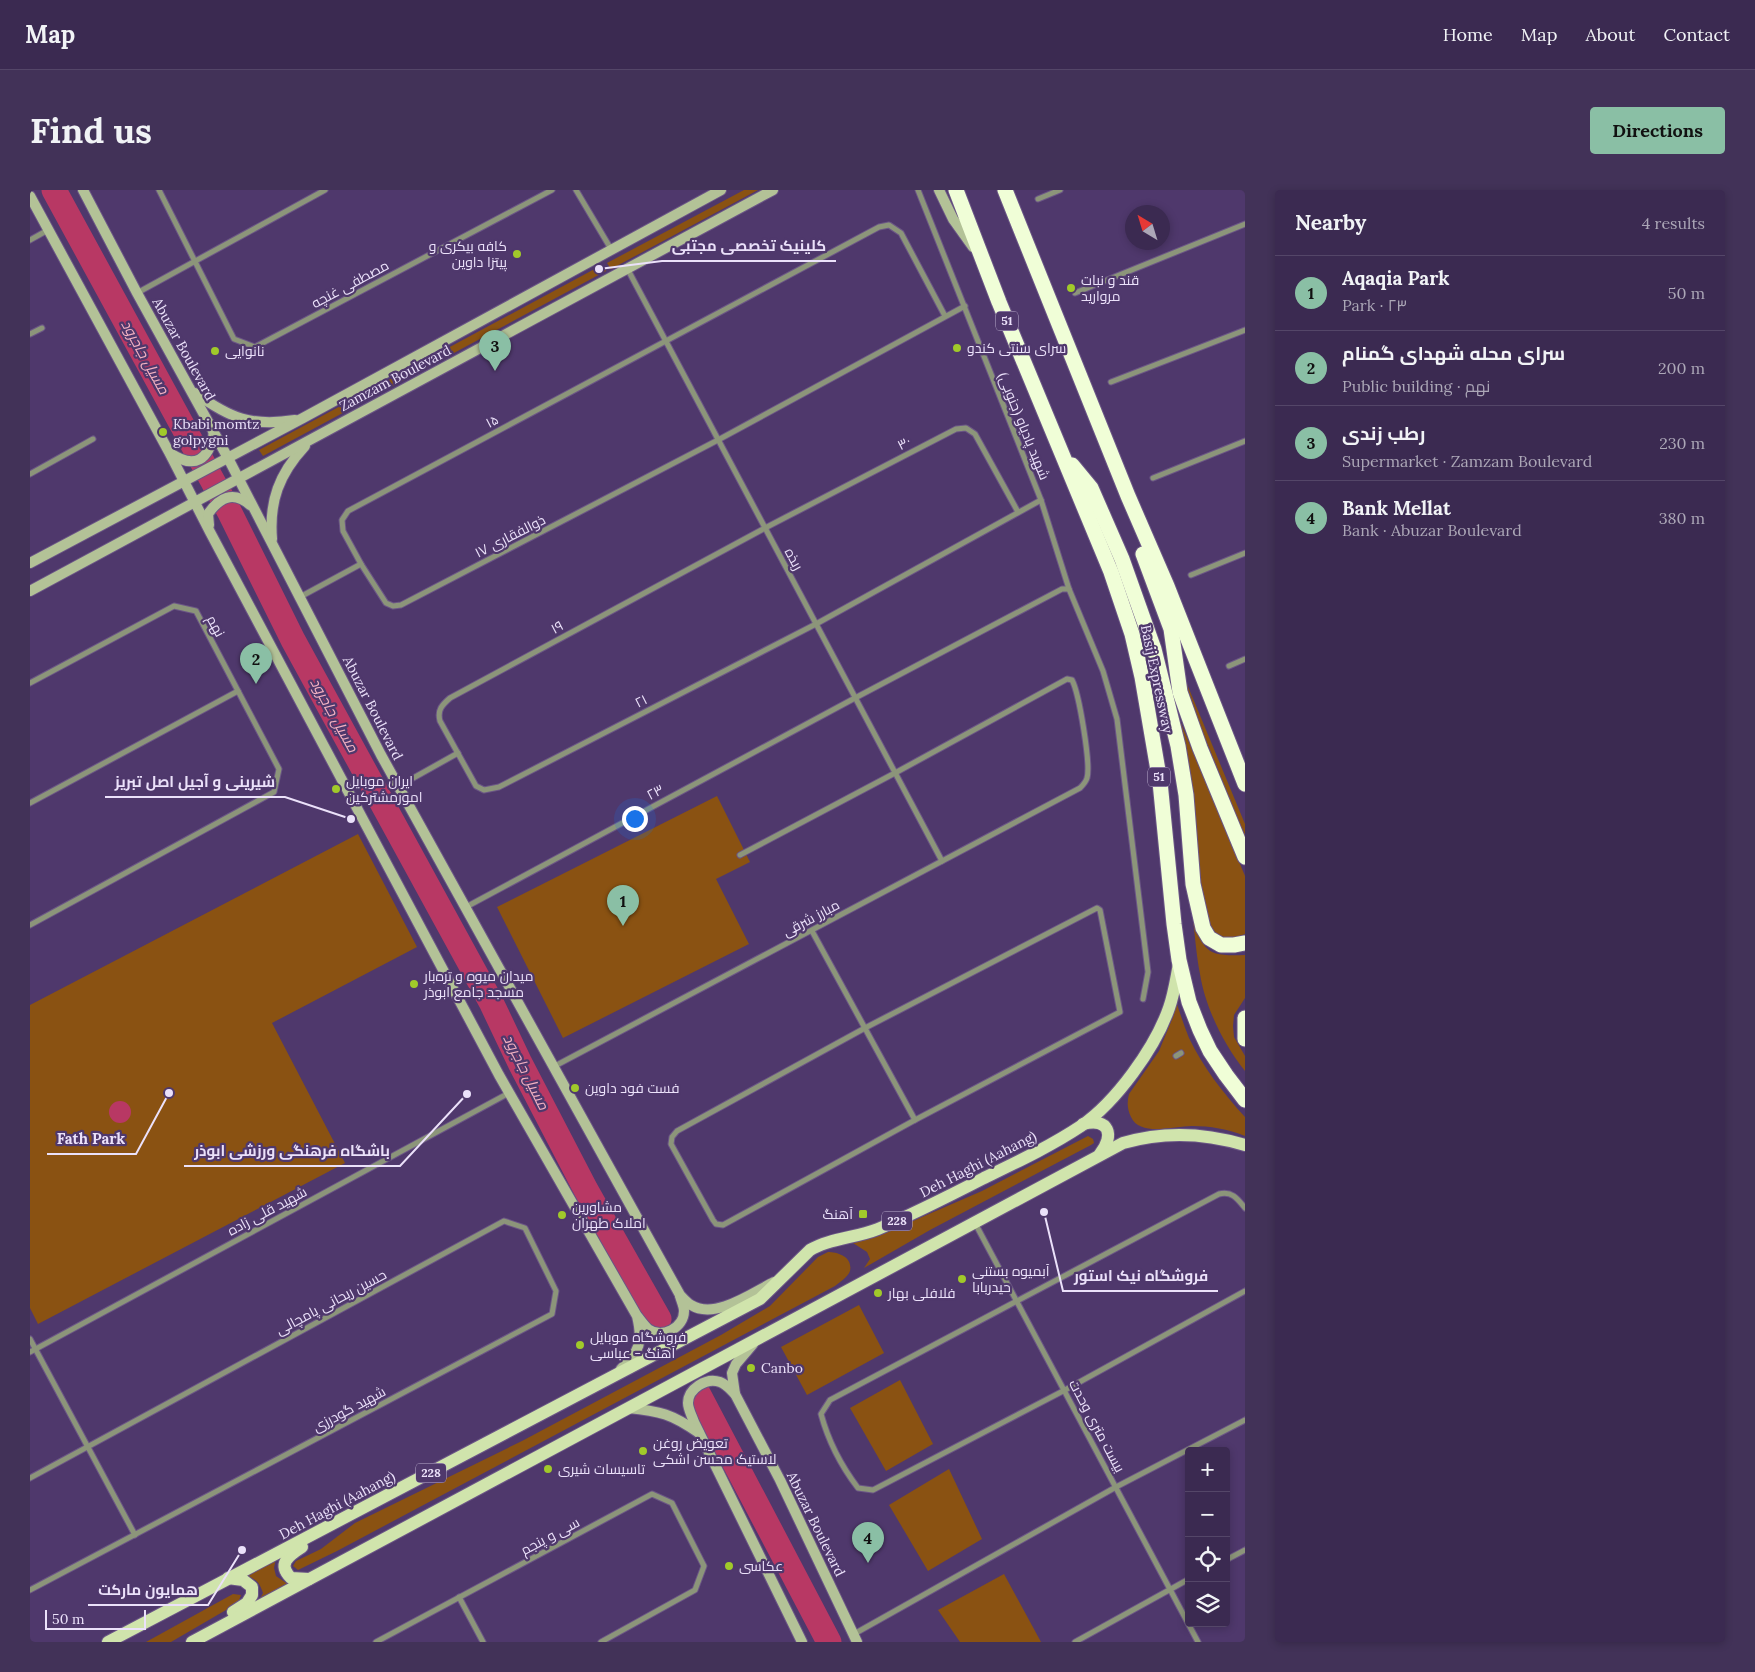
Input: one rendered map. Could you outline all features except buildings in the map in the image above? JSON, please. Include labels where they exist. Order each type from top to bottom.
[{"type":"highway","name":"Basij Expressway","points":[[956,190],[1110,572],[1132,634],[1142,677],[1160,782],[1179,960],[1189,1002],[1200,1030],[1226,1076],[1245,1100]]},
{"type":"highway","points":[[1005,190],[1128,496],[1167,586],[1245,784]]},
{"type":"highway","points":[[1061,452],[1091,488],[1122,559],[1154,649],[1178,746],[1186,794],[1193,884],[1203,928],[1210,938],[1221,945],[1245,943]]},
{"type":"highway","points":[[1128,496],[1134,533],[1171,629],[1180,692],[1200,748],[1245,857]]},
{"type":"highway","points":[[1245,1018],[1245,1039]]},
{"type":"main road","name":"Abuzar Boulevard","points":[[83,190],[228,458],[234,481],[254,509],[381,755],[680,1295],[691,1305],[702,1309],[722,1308],[779,1280]]},
{"type":"main road","name":"Zamzam Boulevard","points":[[30,564],[303,418],[721,190]]},
{"type":"main road","name":"Zamzam Boulevard","points":[[30,591],[772,190]]},
{"type":"main road","points":[[939,190],[953,219],[983,260]]},
{"type":"main road","points":[[30,196],[169,452],[509,1093],[637,1316],[648,1329],[659,1334],[672,1330],[682,1321],[684,1311],[680,1295]]},
{"type":"main road","points":[[192,391],[229,415],[251,421],[265,423],[303,418]]},
{"type":"main road","points":[[169,452],[182,461],[194,461],[205,456],[212,446],[214,432]]},
{"type":"main road","points":[[272,543],[270,522],[272,503],[277,488],[292,460],[312,439]]},
{"type":"main road","points":[[210,532],[208,514],[215,504],[228,497],[242,498],[254,509]]},
{"type":"main road","name":"Deh Haghi (Aahang)","points":[[108,1642],[228,1578],[328,1528],[760,1299],[810,1250],[818,1246],[873,1231],[904,1218],[1041,1149],[1083,1124],[1117,1092],[1138,1066],[1160,1030],[1171,1002],[1179,960]]},
{"type":"main road","points":[[1083,1124],[1098,1123],[1105,1126],[1108,1131],[1108,1143],[1100,1155]]},
{"type":"main road","points":[[197,1639],[1123,1143],[1137,1138],[1167,1134],[1196,1134],[1245,1145]]},
{"type":"main road","points":[[613,1376],[635,1354],[640,1343],[637,1316]]},
{"type":"main road","name":"Abuzar Boulevard","points":[[757,1340],[742,1356],[732,1373],[735,1394],[780,1480],[855,1638]]},
{"type":"main road","points":[[735,1394],[718,1381],[703,1383],[694,1389],[688,1404],[691,1414],[802,1642]]},
{"type":"main road","points":[[628,1408],[668,1414],[678,1418],[702,1435]]},
{"type":"main road","points":[[309,1579],[291,1578],[284,1570],[284,1566],[294,1552],[328,1528]]},
{"type":"main road","points":[[197,1639],[215,1623],[247,1603],[252,1595],[252,1587],[247,1582],[228,1578]]},
{"type":"street","name":"مصطفی غنچه","points":[[159,190],[234,339],[255,347],[552,190]]},
{"type":"street","points":[[137,292],[325,190]]},
{"type":"street","points":[[576,190],[611,249]]},
{"type":"street","name":"شهید پادیاو (جنوبی)","points":[[918,190],[1041,500],[1069,589],[1103,671],[1117,719],[1148,972],[1143,999]]},
{"type":"street","points":[[1038,199],[1060,190]]},
{"type":"street","points":[[1075,293],[1245,224]]},
{"type":"street","name":"۱۵","points":[[342,531],[342,520],[348,511],[879,227],[889,225],[900,232],[945,316]]},
{"type":"street","points":[[30,240],[48,230]]},
{"type":"street","name":"ربذه","points":[[627,268],[942,861]]},
{"type":"street","name":"ذوالفقاری ۱۷","points":[[342,531],[386,603],[393,606],[401,605],[718,440],[965,306]]},
{"type":"street","points":[[30,334],[42,328]]},
{"type":"street","points":[[1111,382],[1245,330]]},
{"type":"street","name":"۳۰","points":[[765,528],[956,429],[966,428],[975,434],[1018,512]]},
{"type":"street","points":[[30,474],[93,439]]},
{"type":"street","points":[[1153,478],[1245,441]]},
{"type":"street","name":"۲۱","points":[[476,786],[484,790],[499,787],[816,624],[1041,500]]},
{"type":"street","name":"۱۹","points":[[476,786],[438,715],[442,705],[450,698],[765,528]]},
{"type":"street","points":[[1191,575],[1245,553]]},
{"type":"street","points":[[300,597],[361,564]]},
{"type":"street","name":"۲۳","points":[[466,907],[855,698],[1062,589],[1069,589]]},
{"type":"street","name":"نهم","points":[[30,684],[174,606],[196,611],[278,769],[274,792],[30,925]]},
{"type":"street","points":[[1229,666],[1245,659]]},
{"type":"street","name":"مبارز شرقی","points":[[553,1067],[1080,788],[1087,780],[1088,766],[1078,698],[1072,680],[1067,679],[895,773]]},
{"type":"street","points":[[30,803],[238,691]]},
{"type":"street","points":[[399,786],[458,753]]},
{"type":"street","points":[[740,855],[895,773]]},
{"type":"street","points":[[1099,909],[1120,1012],[723,1225],[716,1224],[671,1144],[672,1137],[677,1131],[865,1028],[1086,914],[1099,909]]},
{"type":"street","points":[[812,931],[916,1120]]},
{"type":"street","name":"شهید قلی زاده","points":[[33,1351],[509,1093]]},
{"type":"street","points":[[1245,1208],[1233,1194],[1226,1192],[1219,1194],[830,1400],[821,1414],[825,1429],[850,1477],[858,1488],[873,1490],[1065,1390],[1245,1291]]},
{"type":"street","name":"حسین ریحانی پامچالی","points":[[30,1478],[504,1221],[525,1228],[556,1291]]},
{"type":"street","name":"بیست متری وحدت","points":[[974,1222],[1198,1642]]},
{"type":"street","name":"شهید گودرزی","points":[[135,1535],[552,1314],[556,1291]]},
{"type":"street","points":[[30,1339],[33,1351],[88,1447],[135,1535],[30,1590]]},
{"type":"street","points":[[855,1638],[1116,1487],[1245,1420]]},
{"type":"street","name":"سی و پنجم","points":[[376,1642],[652,1494],[672,1503],[704,1566],[695,1590],[601,1642]]},
{"type":"street","points":[[1230,1558],[1245,1550]]},
{"type":"street","points":[[1075,1642],[1185,1581]]},
{"type":"street","points":[[459,1598],[483,1642]]},
{"type":"shaded area","points":[[744,190],[758,190],[611,269],[607,263]]},
{"type":"shaded area","points":[[602,265],[606,271],[263,456],[259,450]]},
{"type":"shaded area","points":[[1182,672],[1245,824],[1245,837],[1195,713]]},
{"type":"shaded area","points":[[1178,716],[1245,876],[1245,934],[1228,939],[1218,936],[1214,932],[1204,911]]},
{"type":"shaded area","points":[[717,796],[750,862],[716,879],[749,944],[563,1038],[497,907]]},
{"type":"shaded area","points":[[358,834],[417,947],[272,1023],[345,1163],[38,1324],[30,1308],[30,1005]]},
{"type":"shaded area","points":[[1192,913],[1199,935],[1207,949],[1221,954],[1245,955],[1245,998],[1234,1015],[1233,1026],[1234,1037],[1245,1056],[1245,1071],[1223,1038],[1206,999],[1199,966]]},
{"type":"shaded area","points":[[1176,1001],[1189,1038],[1201,1059],[1221,1089],[1245,1117],[1245,1136],[1226,1130],[1192,1126],[1150,1129],[1135,1123],[1131,1117],[1128,1106],[1129,1094],[1159,1051],[1173,1017]]},
{"type":"shaded area","points":[[120,1101],[128,1104],[131,1112],[128,1120],[120,1123],[112,1120],[109,1112],[112,1104]]},
{"type":"shaded area","points":[[1088,1136],[1093,1139],[1094,1143],[1091,1145],[930,1230],[864,1268],[870,1259],[867,1252],[853,1243],[876,1237],[982,1191]]},
{"type":"shaded area","points":[[828,1252],[844,1256],[850,1266],[848,1275],[835,1286],[337,1551],[298,1570],[293,1566],[296,1561],[321,1549],[355,1523],[522,1441],[721,1335],[770,1306],[818,1257]]},
{"type":"shaded area","points":[[859,1305],[884,1353],[807,1395],[781,1347]]},
{"type":"shaded area","points":[[900,1380],[933,1444],[886,1471],[850,1408]]},
{"type":"shaded area","points":[[949,1469],[982,1539],[928,1571],[889,1505]]},
{"type":"shaded area","points":[[276,1558],[274,1568],[276,1576],[289,1585],[259,1601],[263,1593],[259,1583],[245,1575]]},
{"type":"shaded area","points":[[1004,1574],[1041,1642],[960,1642],[938,1610]]},
{"type":"shaded area","points":[[233,1594],[241,1595],[238,1603],[171,1642],[146,1642]]},
{"type":"waterway","name":"مسیل جاجرود","points":[[54,190],[229,511],[293,640],[491,1002],[520,1063],[586,1190],[659,1319]]},
{"type":"waterway","name":"مسیل جاجرود","points":[[699,1395],[829,1642]]},
{"type":"place","name":"کافه بیکری و پیتزا داوین","points":[[517,254]]},
{"type":"place","name":"کلینیک تخصصی مجتبی","points":[[599,269]]},
{"type":"place","name":"قند و نبات مروارید","points":[[1071,288]]},
{"type":"place","name":"سرای سنتی کندو","points":[[957,348]]},
{"type":"place","name":"نانوایی","points":[[215,351]]},
{"type":"place","name":"رطب زندی","points":[[495,371]]},
{"type":"place","name":"Kbabi momtz golpygni","points":[[163,432]]},
{"type":"place","name":"سرای محله شهدای گمنام","points":[[256,684]]},
{"type":"place","name":"ایران موبایل امورمشترکین","points":[[336,789]]},
{"type":"place","name":"شیرینی و آجیل اصل تبریز","points":[[351,819]]},
{"type":"place","name":"Aqaqia Park","points":[[623,926]]},
{"type":"place","name":"میدان میوه و تره‌بار مسجد جامع ابوذر","points":[[414,984]]},
{"type":"place","name":"فست فود داوین","points":[[575,1088]]},
{"type":"place","name":"Fath Park","points":[[169,1093]]},
{"type":"place","name":"باشگاه فرهنگی ورزشی ابوذر","points":[[467,1094]]},
{"type":"place","name":"فروشگاه نیک استور","points":[[1044,1212]]},
{"type":"place","name":"آهنگ","points":[[863,1214]]},
{"type":"place","name":"مشاورین املاک طهران","points":[[562,1215]]},
{"type":"place","name":"آبمیوه بستنی حیدربابا","points":[[962,1279]]},
{"type":"place","name":"فلافلی بهار","points":[[878,1293]]},
{"type":"place","name":"فروشگاه موبایل آهنگ - عباسی","points":[[580,1345]]},
{"type":"place","name":"Canbo","points":[[751,1368]]},
{"type":"place","name":"تعویض روغن لاستیک محسن اشکی","points":[[643,1451]]},
{"type":"place","name":"تاسیسات شیری","points":[[548,1469]]},
{"type":"place","name":"همایون مارکت","points":[[242,1550]]},
{"type":"place","name":"Bank Mellat","points":[[868,1563]]},
{"type":"place","name":"عکاسى","points":[[729,1566]]}]
